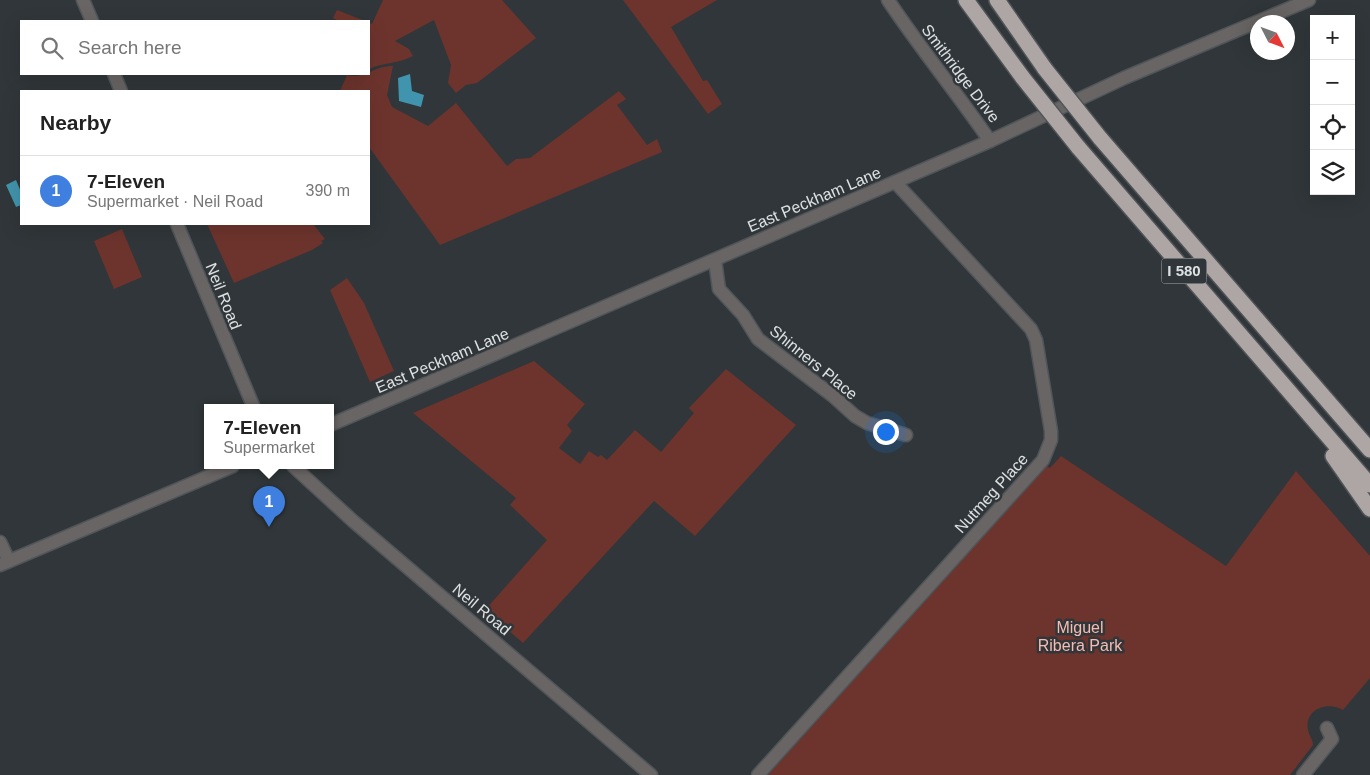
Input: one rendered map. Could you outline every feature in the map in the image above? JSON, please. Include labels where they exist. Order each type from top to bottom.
[{"type":"highway","name":"I 580","points":[[966,0],[1023,78],[1078,147],[1370,485]]},
{"type":"highway","name":"I 580","points":[[997,0],[1044,69],[1100,138],[1370,450]]},
{"type":"highway","points":[[1307,378],[1370,437]]},
{"type":"highway","points":[[1291,395],[1370,509]]},
{"type":"street","points":[[83,0],[92,20]]},
{"type":"street","name":"Smithridge Drive","points":[[888,0],[932,64],[955,91],[990,141]]},
{"type":"street","name":"East Peckham Lane","points":[[334,423],[716,260],[990,141],[1155,65],[1310,0]]},
{"type":"street","points":[[114,75],[122,90]]},
{"type":"street","name":"Nutmeg Place","points":[[758,775],[1043,460],[1051,440],[1036,340],[1031,329],[895,182]]},
{"type":"street","name":"Neil Road","points":[[178,225],[252,404]]},
{"type":"street","name":"Shinners Place","points":[[716,260],[720,289],[743,314],[758,339],[833,396],[854,416],[867,423],[906,435]]},
{"type":"street","points":[[0,542],[4,563],[227,469]]},
{"type":"street","name":"Neil Road","points":[[296,469],[353,521],[651,775]]},
{"type":"street","points":[[1303,775],[1332,739],[1327,728]]},
{"type":"green space","points":[[383,0],[502,0],[536,38],[477,83],[466,85],[456,93],[448,83],[451,65],[434,20],[395,41],[409,49],[413,56],[370,69],[370,23],[372,24]]},
{"type":"green space","points":[[623,0],[717,0],[671,27],[703,81],[707,80],[722,104],[708,114]]},
{"type":"green space","points":[[337,10],[362,20],[337,20],[333,18]]},
{"type":"green space","points":[[393,66],[387,95],[392,107],[428,126],[456,103],[507,166],[516,159],[530,158],[619,91],[626,99],[617,105],[647,145],[657,139],[662,152],[440,245],[370,148],[370,90],[340,90],[347,75],[370,75],[370,72]]},
{"type":"green space","points":[[207,225],[314,225],[325,239],[321,241],[323,243],[312,250],[234,283]]},
{"type":"green space","points":[[122,229],[142,277],[114,289],[94,241]]},
{"type":"green space","points":[[347,278],[364,303],[394,371],[370,382],[330,290]]},
{"type":"green space","points":[[534,361],[585,404],[567,425],[572,431],[559,448],[580,464],[589,451],[598,457],[601,455],[607,460],[635,430],[661,452],[694,413],[689,408],[726,369],[796,425],[695,536],[654,501],[523,643],[485,610],[547,540],[510,505],[516,498],[413,413]]},
{"type":"green space","name":"Miguel Ribera Park","points":[[1061,456],[1226,566],[1296,471],[1370,556],[1370,678],[1343,710],[1331,706],[1313,712],[1308,723],[1308,730],[1313,745],[1290,775],[768,775],[1047,466],[1050,468]]},
{"type":"water","points":[[410,74],[412,91],[424,95],[421,107],[399,101],[398,78]]},
{"type":"water","points":[[16,180],[20,190],[20,205],[16,207],[6,185]]},
{"type":"place","name":"7-Eleven","points":[[269,527]]}]
